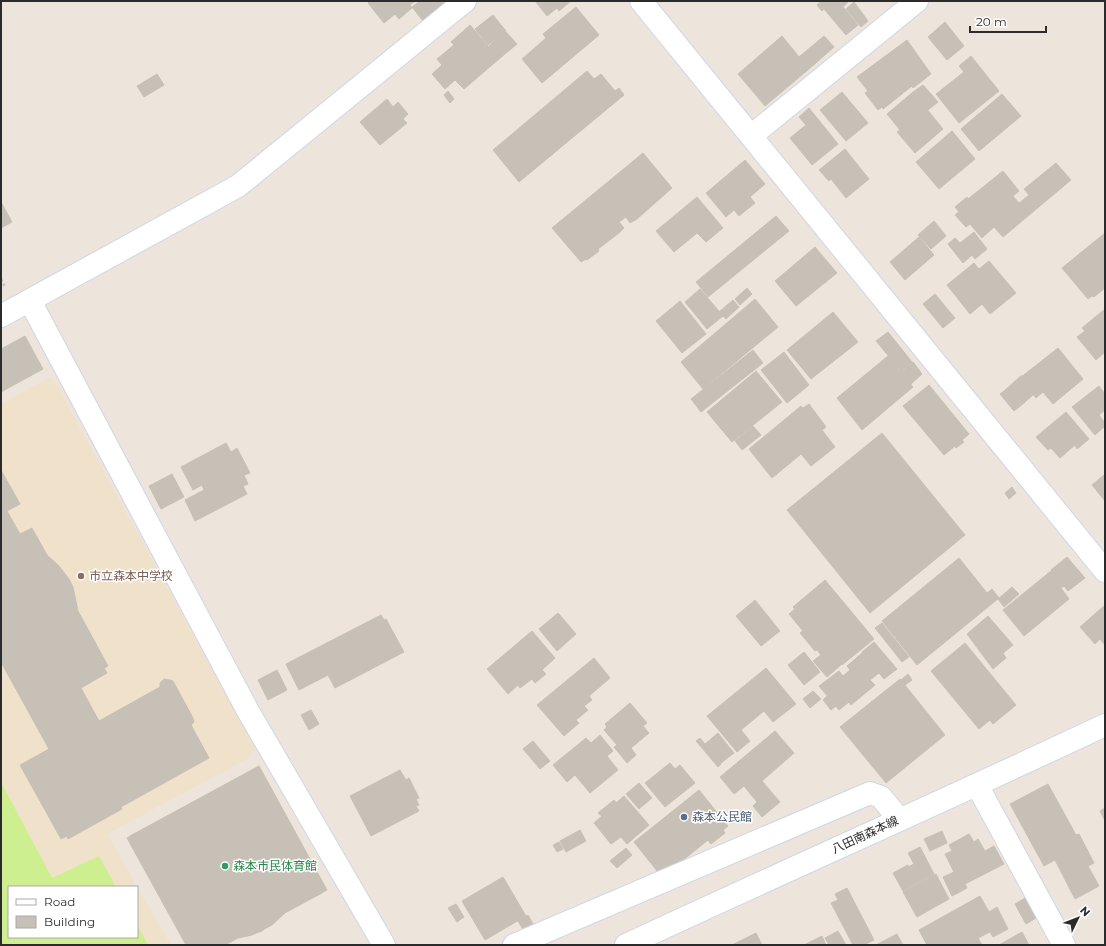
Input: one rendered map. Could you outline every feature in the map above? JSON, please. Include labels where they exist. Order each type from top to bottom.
[{"type":"street","points":[[1,316],[238,186],[465,1]]},
{"type":"street","points":[[641,1],[1105,571]]},
{"type":"street","points":[[751,136],[917,1]]},
{"type":"street","points":[[30,301],[248,711],[384,945]]},
{"type":"street","name":"八田南森本線","points":[[626,945],[1105,725]]},
{"type":"street","points":[[977,785],[1064,945]]},
{"type":"street","points":[[514,945],[870,793],[881,796],[899,819]]},
{"type":"shaded area","name":"市立森本中学校","points":[[48,378],[54,380],[255,749],[247,759],[107,834],[136,886],[8,886],[8,938],[138,938],[138,889],[171,945],[1,945],[1,404]]},
{"type":"green space","points":[[1,782],[52,878],[99,856],[115,886],[8,886],[8,938],[138,938],[138,927],[148,945],[1,945]]},
{"type":"building","points":[[370,1],[415,1],[410,5],[412,8],[399,19],[395,14],[384,23],[368,3]]},
{"type":"building","points":[[420,1],[446,2],[423,21],[412,7]]},
{"type":"building","points":[[535,1],[571,1],[559,11],[557,8],[547,16]]},
{"type":"building","points":[[822,1],[849,1],[843,7],[858,25],[846,35],[824,9],[822,11],[817,5]]},
{"type":"building","points":[[854,2],[868,21],[861,27],[846,9]]},
{"type":"building","points":[[576,7],[599,35],[542,83],[522,59],[546,38],[543,34]]},
{"type":"building","points":[[493,15],[506,31],[488,45],[475,29]]},
{"type":"building","points":[[945,22],[964,46],[947,60],[928,37]]},
{"type":"building","points":[[470,25],[499,59],[464,89],[455,80],[445,89],[432,74],[442,65],[437,59],[454,45],[451,42]]},
{"type":"building","points":[[505,31],[517,44],[499,59],[488,47]]},
{"type":"building","points":[[782,36],[809,69],[765,106],[738,74]]},
{"type":"building","points":[[824,36],[834,47],[809,69],[799,57]]},
{"type":"building","points":[[907,40],[931,74],[913,88],[912,86],[883,109],[882,107],[878,110],[865,93],[868,91],[857,77]]},
{"type":"building","points":[[971,56],[999,91],[959,123],[936,94],[964,72],[959,66]]},
{"type":"building","points":[[587,71],[594,79],[601,74],[615,91],[619,88],[624,95],[519,182],[493,150]]},
{"type":"building","points":[[157,74],[164,85],[144,97],[137,86]]},
{"type":"building","points":[[923,85],[938,102],[928,110],[913,92]]},
{"type":"building","points":[[448,91],[454,99],[450,103],[444,95]]},
{"type":"building","points":[[842,92],[868,123],[846,141],[820,110]]},
{"type":"building","points":[[913,92],[943,129],[915,153],[897,132],[900,130],[887,114]]},
{"type":"building","points":[[1002,94],[1021,116],[979,151],[961,129]]},
{"type":"building","points":[[387,99],[393,107],[398,102],[408,114],[403,119],[407,123],[380,145],[360,122]]},
{"type":"building","points":[[809,108],[838,144],[812,165],[790,138],[806,125],[799,117]]},
{"type":"building","points":[[952,131],[975,159],[939,189],[916,162]]},
{"type":"building","points":[[845,149],[869,179],[846,198],[831,179],[829,181],[819,170]]},
{"type":"building","points":[[643,153],[672,188],[637,219],[630,223],[626,217],[619,222],[624,228],[598,249],[599,251],[587,260],[586,259],[581,262],[552,228]]},
{"type":"building","points":[[745,160],[765,184],[750,197],[755,203],[739,216],[734,210],[726,217],[706,193]]},
{"type":"building","points":[[1056,163],[1071,180],[1003,237],[994,227],[982,238],[970,224],[966,227],[955,215],[959,212],[955,207],[967,197],[968,199],[1003,171],[1019,191],[1013,196],[1019,203],[1029,195],[1024,189]]},
{"type":"building","points":[[697,197],[723,228],[706,242],[697,233],[674,252],[656,231]]},
{"type":"building","points":[[1,202],[12,222],[1,228]]},
{"type":"building","points":[[776,216],[789,231],[708,297],[696,282]]},
{"type":"building","points":[[934,221],[946,236],[931,249],[918,235]]},
{"type":"building","points":[[974,232],[987,249],[975,259],[972,255],[963,263],[948,244],[955,238],[960,243]]},
{"type":"building","points":[[1105,233],[1105,288],[1094,297],[1092,296],[1088,299],[1062,268]]},
{"type":"building","points":[[919,237],[934,255],[905,280],[890,262]]},
{"type":"building","points":[[815,247],[837,273],[796,306],[775,281]]},
{"type":"building","points":[[989,261],[1016,293],[990,314],[982,304],[970,314],[947,285],[974,263],[979,269]]},
{"type":"building","points":[[747,288],[752,294],[740,305],[735,299]]},
{"type":"building","points":[[700,289],[723,316],[707,329],[685,302]]},
{"type":"building","points":[[935,294],[955,318],[943,328],[923,304]]},
{"type":"building","points":[[755,299],[778,327],[703,389],[681,362]]},
{"type":"building","points":[[733,300],[739,307],[726,319],[719,312]]},
{"type":"building","points":[[680,301],[706,334],[682,353],[656,321]]},
{"type":"building","points":[[1105,309],[1105,352],[1096,360],[1077,337],[1085,331],[1082,328]]},
{"type":"building","points":[[833,312],[858,342],[811,379],[787,350]]},
{"type":"building","points":[[888,332],[912,362],[901,371],[876,341]]},
{"type":"building","points":[[25,336],[43,369],[1,392],[1,349]]},
{"type":"building","points":[[1058,348],[1083,379],[1053,404],[1043,392],[1036,398],[1020,378]]},
{"type":"building","points":[[753,350],[763,363],[701,412],[691,399]]},
{"type":"building","points":[[784,352],[809,385],[787,403],[761,370]]},
{"type":"building","points":[[888,356],[913,387],[862,430],[837,398]]},
{"type":"building","points":[[913,362],[922,374],[911,384],[901,372]]},
{"type":"building","points":[[756,371],[782,402],[732,442],[707,412]]},
{"type":"building","points":[[1022,375],[1020,378],[1033,395],[1018,408],[1004,391]]},
{"type":"building","points":[[929,385],[969,434],[962,440],[964,442],[956,448],[955,446],[944,455],[903,406]]},
{"type":"building","points":[[1099,386],[1105,394],[1105,410],[1099,415],[1105,423],[1105,426],[1095,435],[1072,407]]},
{"type":"building","points":[[1004,391],[1018,408],[1014,411],[1000,394]]},
{"type":"building","points":[[809,404],[826,427],[822,430],[835,447],[811,466],[801,454],[772,478],[749,449],[801,406],[803,408]]},
{"type":"building","points":[[1066,412],[1089,439],[1077,449],[1075,445],[1060,458],[1051,448],[1048,450],[1036,437]]},
{"type":"building","points":[[753,426],[761,435],[742,450],[735,441]]},
{"type":"building","points":[[882,433],[965,535],[870,613],[787,510]]},
{"type":"building","points":[[226,443],[231,452],[237,448],[250,473],[244,475],[248,484],[243,486],[247,494],[195,521],[185,500],[204,490],[202,485],[193,490],[181,467]]},
{"type":"building","points":[[1,470],[20,504],[7,511],[20,534],[32,528],[47,555],[59,566],[69,579],[73,587],[78,611],[108,666],[104,668],[107,673],[81,688],[99,721],[160,687],[160,683],[164,679],[173,681],[193,718],[194,722],[191,725],[209,758],[121,807],[122,809],[68,839],[67,836],[61,839],[20,765],[49,749],[1,662]]},
{"type":"building","points":[[172,474],[184,497],[161,509],[149,486]]},
{"type":"building","points":[[1105,474],[1105,501],[1092,485]]},
{"type":"building","points":[[1012,487],[1016,493],[1009,499],[1005,493]]},
{"type":"building","points":[[1067,557],[1085,578],[1068,591],[1051,570]]},
{"type":"building","points":[[959,558],[987,593],[992,589],[999,598],[917,665],[882,621]]},
{"type":"building","points":[[1051,571],[1064,586],[1061,588],[1069,599],[1024,636],[1003,610]]},
{"type":"building","points":[[825,580],[874,639],[842,665],[793,607]]},
{"type":"building","points":[[1012,587],[1019,594],[1004,607],[998,599]]},
{"type":"building","points":[[755,600],[780,631],[761,646],[736,616]]},
{"type":"building","points":[[1105,605],[1105,645],[1100,639],[1095,644],[1080,627]]},
{"type":"building","points":[[795,609],[842,664],[827,677],[813,661],[821,655],[817,650],[815,651],[800,633],[803,631],[789,614]]},
{"type":"building","points":[[558,613],[576,634],[557,651],[539,629]]},
{"type":"building","points":[[381,615],[384,620],[386,619],[404,652],[335,688],[328,675],[299,690],[286,664]]},
{"type":"building","points":[[988,616],[1013,645],[1003,653],[1006,658],[993,669],[967,634]]},
{"type":"building","points":[[882,623],[909,657],[902,662],[875,628]]},
{"type":"building","points":[[532,631],[555,658],[542,670],[546,674],[535,683],[532,679],[520,688],[518,685],[508,694],[487,669]]},
{"type":"building","points":[[874,642],[897,669],[884,679],[862,652]]},
{"type":"building","points":[[965,643],[1016,705],[993,724],[990,720],[979,729],[931,671]]},
{"type":"building","points":[[804,652],[820,672],[804,685],[788,665]]},
{"type":"building","points":[[862,653],[879,673],[870,680],[875,685],[851,705],[849,702],[839,710],[819,686],[839,671],[843,676],[850,670],[847,666]]},
{"type":"building","points":[[594,658],[610,678],[589,696],[592,700],[584,706],[588,710],[576,720],[579,723],[564,736],[537,705]]},
{"type":"building","points":[[766,668],[796,704],[773,722],[764,711],[741,730],[750,741],[737,752],[707,716]]},
{"type":"building","points":[[277,670],[287,690],[268,700],[258,680]]},
{"type":"building","points":[[908,674],[912,680],[905,685],[901,680]]},
{"type":"building","points":[[900,679],[945,735],[886,783],[840,727]]},
{"type":"building","points":[[813,691],[821,699],[810,708],[803,699]]},
{"type":"building","points":[[827,696],[836,706],[831,710],[823,700]]},
{"type":"building","points":[[630,703],[647,723],[643,726],[649,733],[631,748],[636,755],[627,763],[614,747],[617,745],[604,730],[607,727],[605,724]]},
{"type":"building","points":[[311,710],[319,724],[309,730],[301,715]]},
{"type":"building","points":[[775,731],[794,753],[762,781],[780,802],[762,817],[753,806],[757,802],[744,786],[734,794],[720,777]]},
{"type":"building","points":[[718,733],[734,753],[721,763],[705,744]]},
{"type":"building","points":[[600,735],[613,751],[607,756],[618,770],[590,793],[575,775],[567,782],[553,765],[586,738],[591,743]]},
{"type":"building","points":[[700,738],[721,764],[718,767],[696,741]]},
{"type":"building","points":[[533,741],[550,761],[540,769],[523,749]]},
{"type":"building","points":[[670,763],[675,769],[680,765],[695,783],[665,807],[645,783]]},
{"type":"building","name":"森本市民体育館","points":[[259,766],[327,890],[288,910],[272,925],[252,935],[238,938],[225,945],[189,945],[130,836]]},
{"type":"building","name":"森本市民体育館","points":[[257,768],[322,893],[283,914],[262,931],[247,936],[233,938],[220,945],[186,945],[127,838]]},
{"type":"building","points":[[400,770],[406,780],[409,778],[419,798],[416,799],[419,805],[416,806],[419,811],[371,836],[350,796]]},
{"type":"building","points":[[639,783],[652,798],[639,809],[626,794]]},
{"type":"building","points":[[1048,784],[1076,835],[1079,834],[1094,863],[1088,866],[1099,886],[1075,899],[1055,860],[1044,866],[1010,804]]},
{"type":"building","points":[[699,790],[728,826],[723,830],[725,833],[711,844],[708,840],[662,877],[634,842]]},
{"type":"building","points":[[624,796],[649,825],[627,844],[621,837],[611,844],[594,823],[602,816],[598,813],[614,800],[616,803]]},
{"type":"building","points":[[1105,808],[1105,821],[1100,811]]},
{"type":"building","points":[[580,830],[586,841],[566,852],[560,841]]},
{"type":"building","points":[[942,831],[947,843],[930,851],[924,839]]},
{"type":"building","points":[[969,834],[974,842],[978,839],[985,851],[994,846],[1004,864],[965,884],[967,888],[952,896],[943,877],[954,872],[945,854],[952,851],[949,845]]},
{"type":"building","points":[[559,842],[563,849],[557,852],[553,845]]},
{"type":"building","points":[[920,847],[934,874],[903,891],[893,873],[908,865],[908,867],[914,864],[908,853]]},
{"type":"building","points":[[626,848],[632,855],[617,868],[610,861]]},
{"type":"building","points":[[936,874],[949,899],[917,917],[903,892]]},
{"type":"building","points":[[503,877],[526,916],[485,940],[462,901]]},
{"type":"building","points":[[847,888],[874,940],[864,945],[859,945],[858,943],[853,945],[831,903],[838,900],[835,894]]},
{"type":"building","points":[[980,896],[989,912],[997,907],[1008,929],[993,937],[990,932],[978,938],[982,945],[927,945],[919,930]]},
{"type":"building","points":[[1025,898],[1036,918],[1026,924],[1015,904]]},
{"type":"building","points":[[456,904],[464,917],[457,922],[448,908]]},
{"type":"building","points":[[528,915],[534,926],[524,931],[518,921]]},
{"type":"building","points":[[838,931],[846,945],[829,945],[825,938]]},
{"type":"building","points":[[1022,932],[1029,945],[999,945]]},
{"type":"building","points":[[756,933],[762,945],[732,945]]},
{"type":"building","points":[[897,934],[903,945],[876,945]]},
{"type":"building","points":[[822,936],[826,945],[804,945]]},
{"type":"place","name":"市立森本中学校","points":[[81,576]]},
{"type":"place","name":"森本公民館","points":[[684,817]]},
{"type":"place","name":"森本市民体育館","points":[[225,866]]}]
